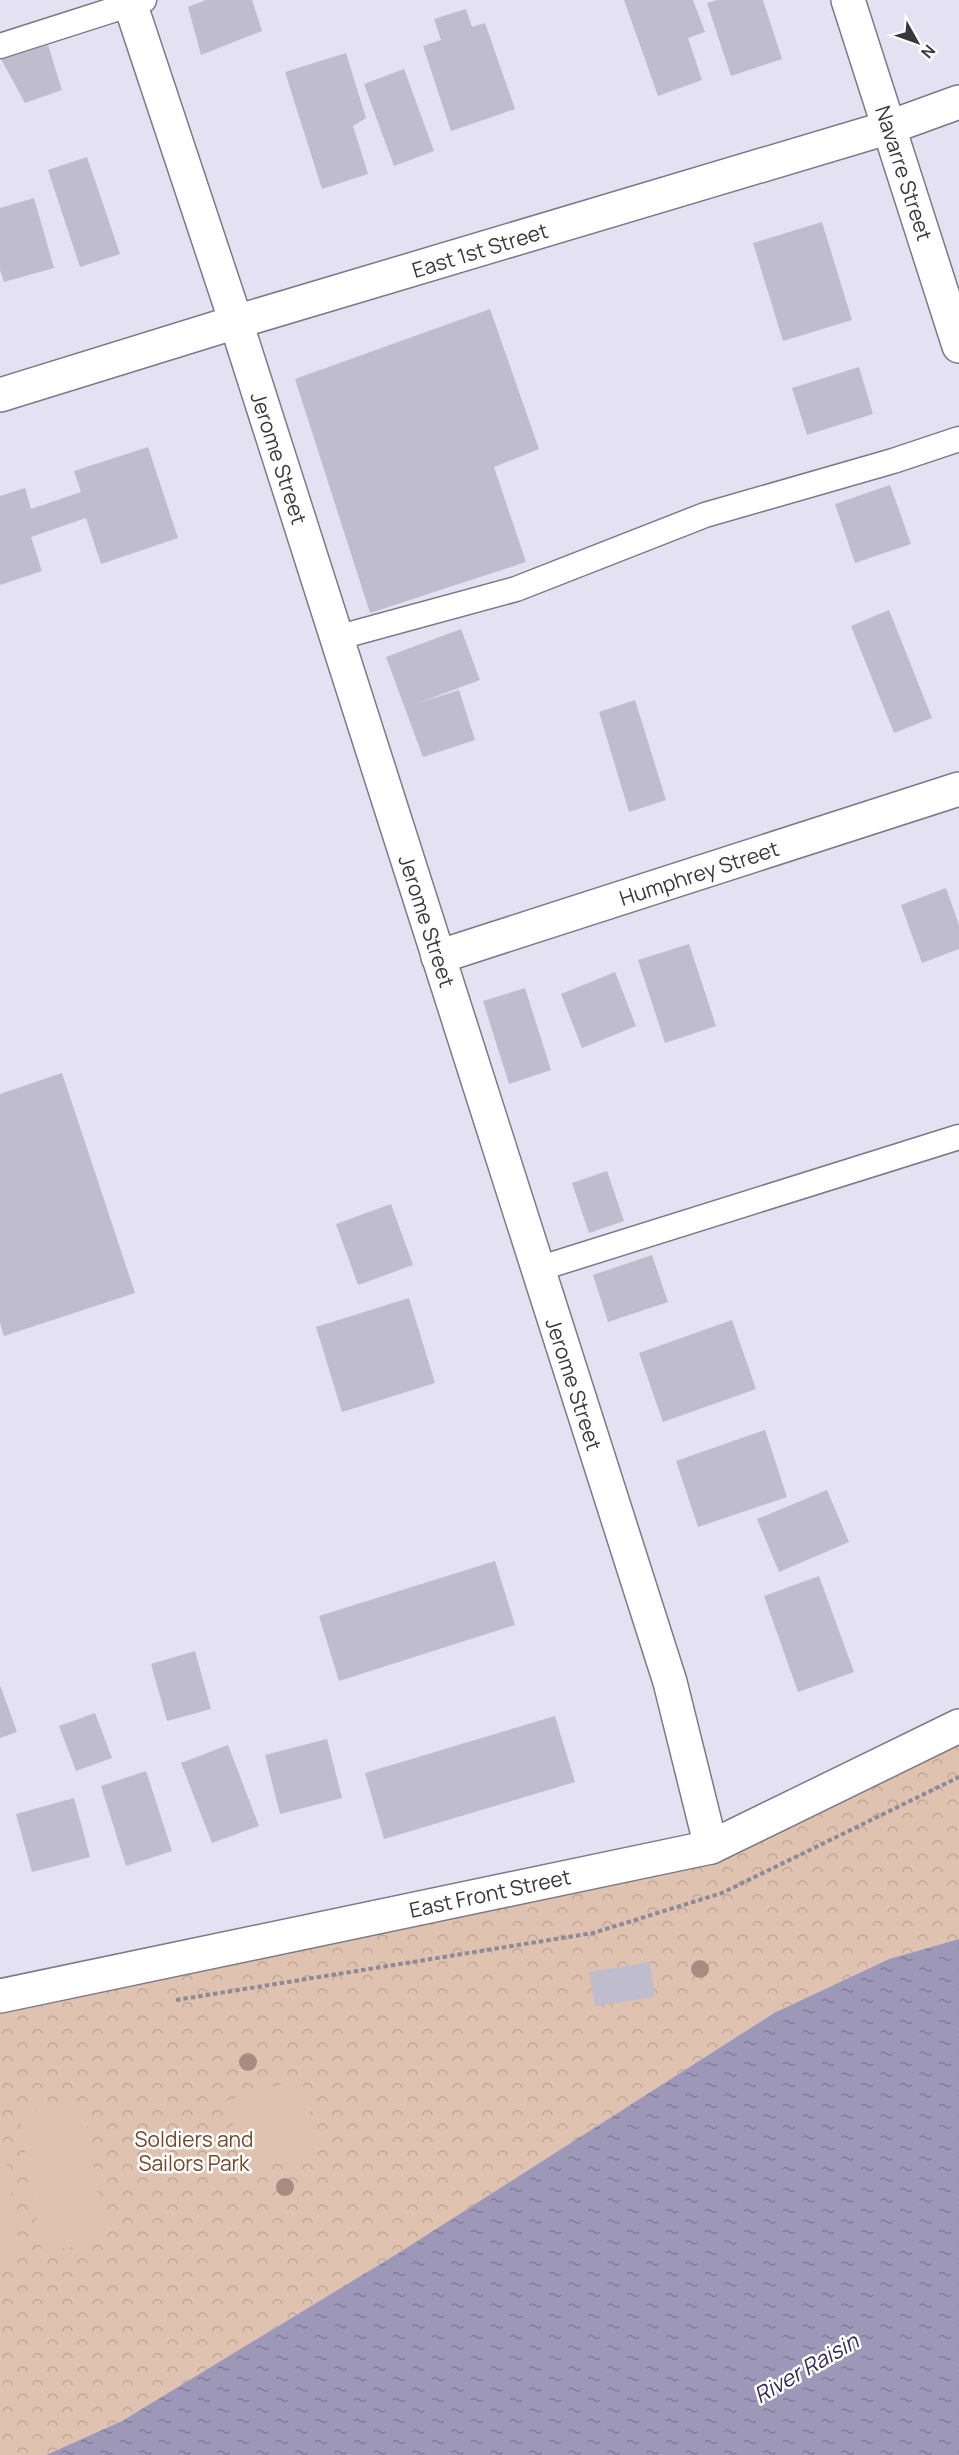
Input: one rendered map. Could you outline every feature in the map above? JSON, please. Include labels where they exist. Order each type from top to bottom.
[{"type":"street","name":"Navarre Street","points":[[848,0],[959,346]]},
{"type":"street","name":"Jerome Street","points":[[134,1],[670,1682],[711,1847]]},
{"type":"street","name":"East 1st Street","points":[[0,395],[236,322],[890,127],[959,102]]},
{"type":"street","name":"Humphrey Street","points":[[438,957],[959,789]]},
{"type":"street","name":"East Front Street","points":[[0,1996],[711,1847],[959,1726]]},
{"type":"lane","points":[[0,46],[134,1]]},
{"type":"lane","points":[[336,638],[516,589],[705,515],[892,461],[959,439]]},
{"type":"lane","points":[[537,1269],[959,1137]]},
{"type":"green space","name":"Soldiers and Sailors Park","points":[[959,1726],[959,1939],[889,1959],[774,2013],[400,2252],[122,2421],[46,2455],[0,2455],[0,1994],[710,1847]]},
{"type":"green space","points":[[301,2078],[321,2149],[246,2171],[226,2101]]},
{"type":"green space","points":[[83,2103],[106,2241],[42,2252],[19,2113]]},
{"type":"green space","points":[[0,2122],[21,2256],[0,2259]]},
{"type":"water","name":"River Raisin","points":[[959,1939],[959,2455],[46,2455],[122,2421],[400,2252],[774,2013],[889,1959]]},
{"type":"building","points":[[206,0],[252,0],[262,31],[201,55],[188,7]]},
{"type":"building","points":[[624,0],[693,0],[705,32],[688,38],[702,80],[658,96]]},
{"type":"building","points":[[718,0],[763,0],[782,59],[731,76],[707,3]]},
{"type":"building","points":[[466,9],[472,27],[485,23],[515,109],[451,131],[423,46],[441,40],[434,19]]},
{"type":"building","points":[[48,45],[62,90],[25,103],[1,59]]},
{"type":"building","points":[[346,53],[366,118],[353,126],[368,174],[322,189],[285,72]]},
{"type":"building","points":[[404,69],[434,151],[394,166],[364,84]]},
{"type":"building","points":[[87,157],[120,254],[80,267],[48,170]]},
{"type":"building","points":[[34,198],[54,268],[4,282],[0,270],[0,208]]},
{"type":"building","points":[[822,222],[852,320],[783,341],[753,243]]},
{"type":"building","points":[[490,309],[539,449],[494,467],[526,562],[370,613],[295,379]]},
{"type":"building","points":[[859,367],[873,414],[807,435],[792,388]]},
{"type":"building","points":[[148,447],[178,538],[101,564],[86,518],[31,537],[42,571],[0,585],[0,496],[25,488],[31,509],[81,492],[74,471]]},
{"type":"building","points":[[890,485],[911,544],[855,563],[835,504]]},
{"type":"building","points":[[889,610],[932,718],[894,733],[851,626]]},
{"type":"building","points":[[461,629],[480,680],[418,703],[459,690],[475,740],[423,757],[386,657]]},
{"type":"building","points":[[635,700],[666,800],[629,812],[599,712]]},
{"type":"building","points":[[946,888],[959,925],[959,949],[922,963],[901,905]]},
{"type":"building","points":[[689,944],[716,1026],[665,1043],[638,960]]},
{"type":"building","points":[[615,972],[636,1026],[582,1048],[561,994]]},
{"type":"building","points":[[525,988],[551,1070],[509,1084],[483,1001]]},
{"type":"building","points":[[62,1073],[135,1293],[4,1336],[0,1323],[0,1094]]},
{"type":"building","points":[[607,1171],[624,1221],[589,1233],[572,1183]]},
{"type":"building","points":[[391,1204],[413,1265],[358,1285],[336,1224]]},
{"type":"building","points":[[652,1255],[668,1302],[608,1322],[593,1275]]},
{"type":"building","points":[[409,1298],[435,1383],[342,1412],[316,1327]]},
{"type":"building","points":[[732,1320],[756,1389],[663,1422],[639,1353]]},
{"type":"building","points":[[765,1430],[787,1497],[698,1527],[676,1461]]},
{"type":"building","points":[[827,1490],[849,1542],[779,1572],[757,1519]]},
{"type":"building","points":[[495,1561],[515,1625],[339,1681],[319,1616]]},
{"type":"building","points":[[819,1576],[854,1672],[798,1692],[764,1596]]},
{"type":"building","points":[[195,1651],[211,1709],[167,1721],[151,1664]]},
{"type":"building","points":[[0,1685],[17,1732],[0,1738]]},
{"type":"building","points":[[95,1713],[112,1758],[76,1771],[59,1726]]},
{"type":"building","points":[[555,1716],[575,1782],[384,1839],[365,1773]]},
{"type":"building","points":[[327,1739],[342,1798],[280,1814],[265,1755]]},
{"type":"building","points":[[228,1745],[259,1826],[212,1843],[181,1763]]},
{"type":"building","points":[[146,1771],[172,1851],[126,1866],[101,1786]]},
{"type":"building","points":[[74,1798],[90,1857],[32,1872],[16,1814]]},
{"type":"building","points":[[650,1962],[655,1997],[595,2006],[589,1972]]}]
